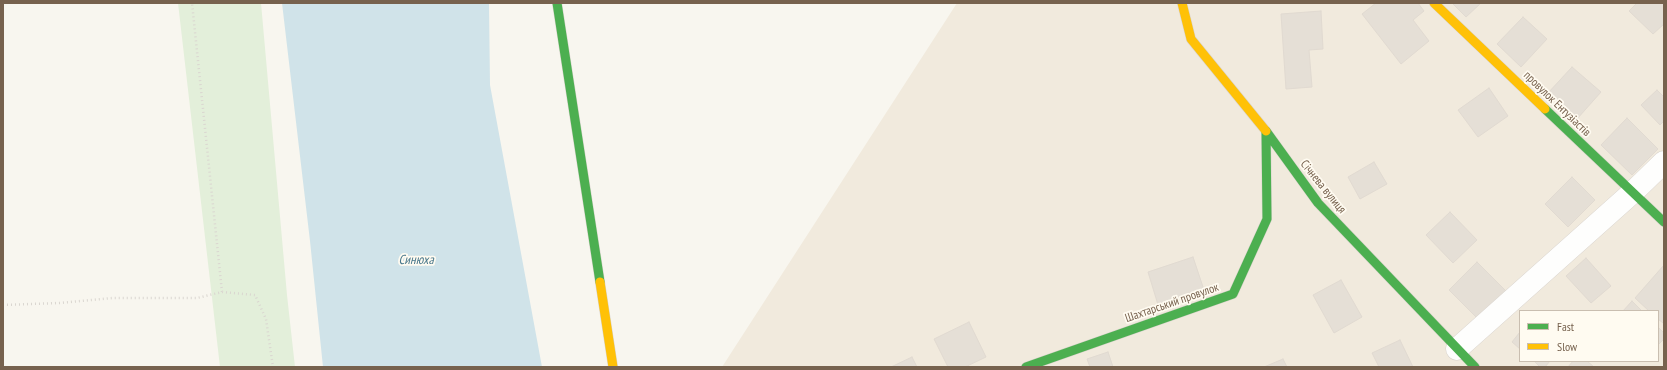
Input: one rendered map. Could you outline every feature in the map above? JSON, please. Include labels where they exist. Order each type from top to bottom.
[{"type":"street","points":[[557,3],[613,367]]},
{"type":"street","name":"Січнева вулиця","points":[[1182,3],[1191,39],[1266,131],[1318,203],[1474,367]]},
{"type":"street","name":"провулок Ентузіастів","points":[[1434,3],[1664,222]]},
{"type":"street","name":"Шахтарський провулок","points":[[1026,367],[1232,294],[1267,218],[1266,131]]},
{"type":"street","points":[[1457,349],[1633,192],[1664,162]]},
{"type":"path","points":[[192,3],[222,292]]},
{"type":"path","points":[[3,304],[59,303],[113,298],[196,298],[222,292],[255,295],[266,319],[273,367]]},
{"type":"shaded area","points":[[957,3],[1664,3],[1664,367],[722,367]]},
{"type":"green space","points":[[178,3],[261,3],[287,295],[295,367],[220,367]]},
{"type":"water","name":"Синюха","points":[[282,3],[489,3],[490,85],[542,367],[323,367]]},
{"type":"building","points":[[1376,3],[1418,3],[1424,11],[1413,20],[1429,41],[1401,64],[1362,14]]},
{"type":"building","points":[[1452,3],[1481,3],[1466,17]]},
{"type":"building","points":[[1637,3],[1664,3],[1664,24],[1653,34],[1629,11]]},
{"type":"building","points":[[1321,11],[1323,49],[1309,50],[1312,87],[1286,89],[1281,14]]},
{"type":"building","points":[[1523,17],[1547,39],[1521,67],[1497,44]]},
{"type":"building","points":[[1572,67],[1601,92],[1577,119],[1548,93]]},
{"type":"building","points":[[1489,88],[1508,116],[1478,137],[1458,110]]},
{"type":"building","points":[[1657,90],[1664,97],[1664,121],[1660,125],[1641,105]]},
{"type":"building","points":[[1627,118],[1658,149],[1632,175],[1601,145]]},
{"type":"building","points":[[1374,162],[1387,184],[1360,199],[1348,177]]},
{"type":"building","points":[[1572,177],[1595,200],[1568,227],[1545,204]]},
{"type":"building","points":[[1450,212],[1477,240],[1453,263],[1426,235]]},
{"type":"building","points":[[1193,257],[1205,293],[1159,308],[1148,272]]},
{"type":"building","points":[[1586,258],[1611,286],[1591,303],[1566,276]]},
{"type":"building","points":[[1477,262],[1506,291],[1478,319],[1449,290]]},
{"type":"building","points":[[1664,265],[1664,322],[1663,323],[1659,320],[1659,310],[1648,310],[1635,298]]},
{"type":"building","points":[[1341,280],[1362,317],[1334,333],[1313,295]]},
{"type":"building","points":[[1632,301],[1641,310],[1624,310]]},
{"type":"building","points":[[969,322],[986,357],[965,367],[948,367],[934,339]]},
{"type":"building","points":[[1659,328],[1664,333],[1664,339],[1659,344]]},
{"type":"building","points":[[1519,333],[1519,348],[1512,342]]},
{"type":"building","points":[[1400,340],[1413,367],[1379,367],[1372,353]]},
{"type":"building","points":[[1108,352],[1113,367],[1090,367],[1087,359]]},
{"type":"building","points":[[912,357],[917,367],[891,367]]},
{"type":"building","points":[[1283,359],[1287,367],[1264,367]]},
{"type":"building","points":[[1535,362],[1549,362],[1545,367],[1540,367]]},
{"type":"building","points":[[1572,362],[1588,362],[1594,367],[1568,367]]},
{"type":"traffic: fast","points":[[557,3],[600,282]]},
{"type":"traffic: fast","points":[[1545,109],[1664,222]]},
{"type":"traffic: fast","points":[[1266,131],[1318,203],[1475,367]]},
{"type":"traffic: fast","points":[[1026,367],[1233,294],[1267,219],[1266,131]]},
{"type":"traffic: slow","points":[[1182,3],[1191,39],[1266,131]]},
{"type":"traffic: slow","points":[[1434,3],[1545,109]]},
{"type":"traffic: slow","points":[[600,282],[613,367]]}]
